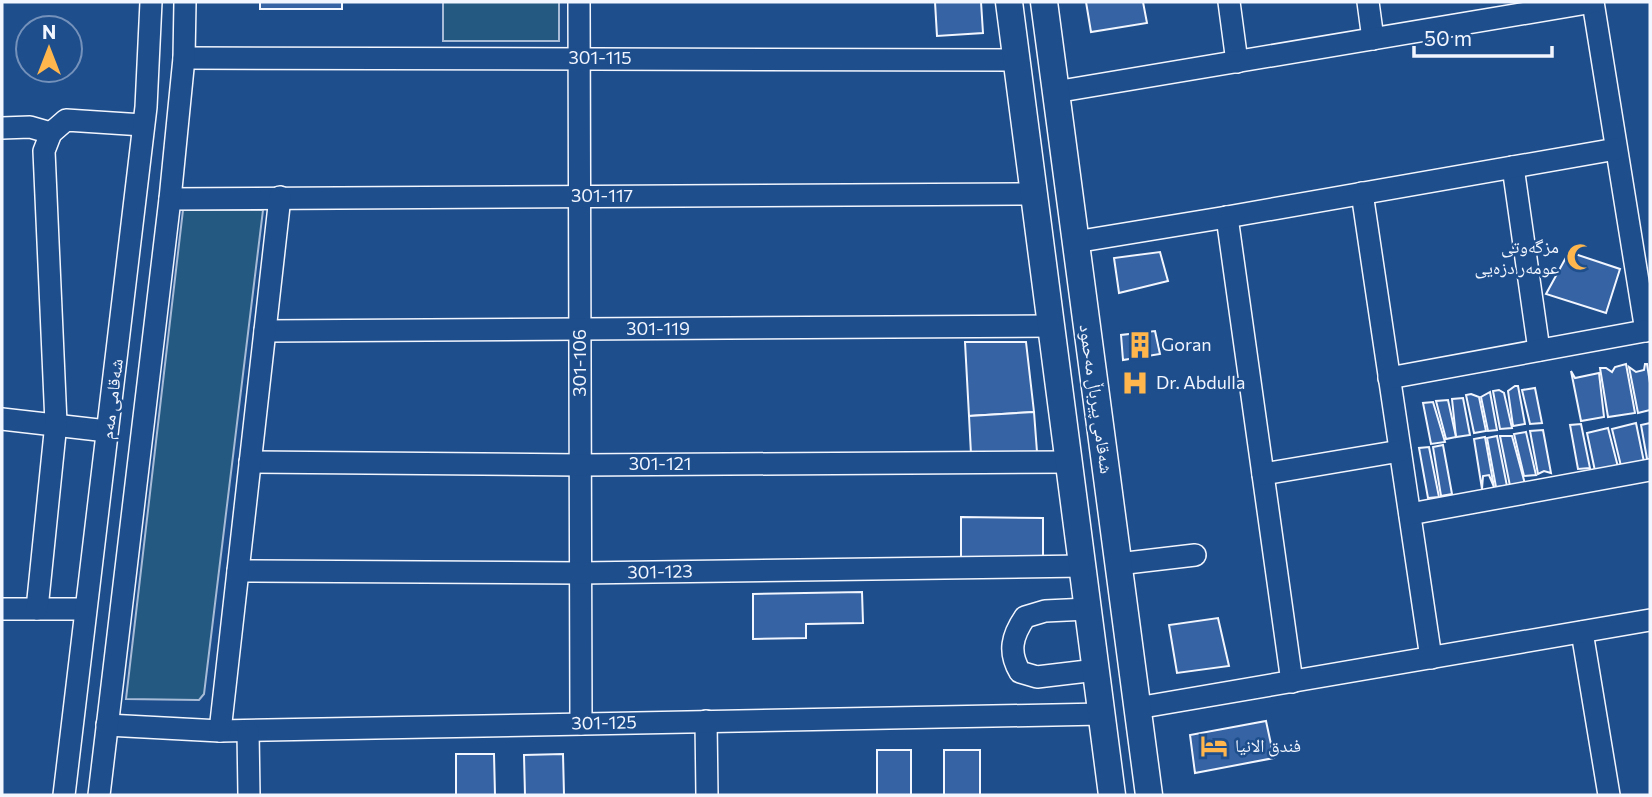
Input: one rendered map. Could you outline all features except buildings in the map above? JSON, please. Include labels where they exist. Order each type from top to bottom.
[{"type":"main road","name":"شەقامی پیرباڵ مەحمود","points":[[1009,2],[1112,795]]},
{"type":"main road","name":"شەقامی پیرباڵ مەحمود","points":[[1044,2],[1149,795]]},
{"type":"main road","points":[[1076,513],[1110,508]]},
{"type":"street","name":"شەقامی مەم","points":[[64,795],[143,125],[151,2]]},
{"type":"street","name":"شەقامی مەم","points":[[99,795],[170,199],[184,58],[185,2]]},
{"type":"street","name":"301-106","points":[[579,2],[581,724]]},
{"type":"street","points":[[1229,2],[1237,62]]},
{"type":"street","points":[[1368,2],[1373,39]]},
{"type":"street","points":[[1055,92],[1373,39],[1514,8],[1593,2],[1648,330],[1390,377]]},
{"type":"street","name":"301-115","points":[[184,58],[1017,60]]},
{"type":"street","points":[[37,609],[56,423],[44,151],[51,133],[66,120],[143,125]]},
{"type":"street","points":[[2,128],[30,127],[51,133]]},
{"type":"street","points":[[1074,242],[1616,149]]},
{"type":"street","points":[[1513,167],[1539,350]]},
{"type":"street","name":"301-117","points":[[170,199],[1035,194]]},
{"type":"street","points":[[1362,194],[1431,658]]},
{"type":"street","points":[[220,731],[280,197]]},
{"type":"street","points":[[1227,217],[1292,682]]},
{"type":"street","name":"301-119","points":[[265,331],[1052,326]]},
{"type":"street","points":[[119,340],[153,343]]},
{"type":"street","points":[[2,419],[56,423],[107,431]]},
{"type":"street","points":[[1263,474],[1400,452]]},
{"type":"street","name":"301-121","points":[[250,462],[580,465],[1069,462]]},
{"type":"street","points":[[1409,514],[1650,470]]},
{"type":"street","points":[[1118,564],[1195,555]]},
{"type":"street","name":"301-123","points":[[238,571],[580,573],[1083,566]]},
{"type":"street","points":[[2,609],[85,609]]},
{"type":"street","points":[[1088,609],[1045,611],[1025,617],[1016,631],[1012,644],[1012,659],[1020,672],[1037,677],[1096,670]]},
{"type":"street","points":[[1137,708],[1650,620]]},
{"type":"street","points":[[1582,632],[1609,795]]},
{"type":"street","points":[[1037,677],[1037,716]]},
{"type":"street","name":"301-125","points":[[107,725],[248,731],[1102,714]]},
{"type":"street","points":[[706,721],[707,795]]},
{"type":"street","points":[[248,731],[249,795]]},
{"type":"shaded area","points":[[443,2],[559,2],[559,41],[443,41]]},
{"type":"shaded area","points":[[183,210],[263,210],[204,694],[199,700],[126,699]]},
{"type":"place","name":"مزگەوتی عومەر دزەیی","points":[[1580,257]]},
{"type":"place","name":"Goran","points":[[1140,345]]},
{"type":"place","name":"Dr. Abdulla","points":[[1135,383]]},
{"type":"place","name":"فندق الانيا","points":[[1214,746]]}]
